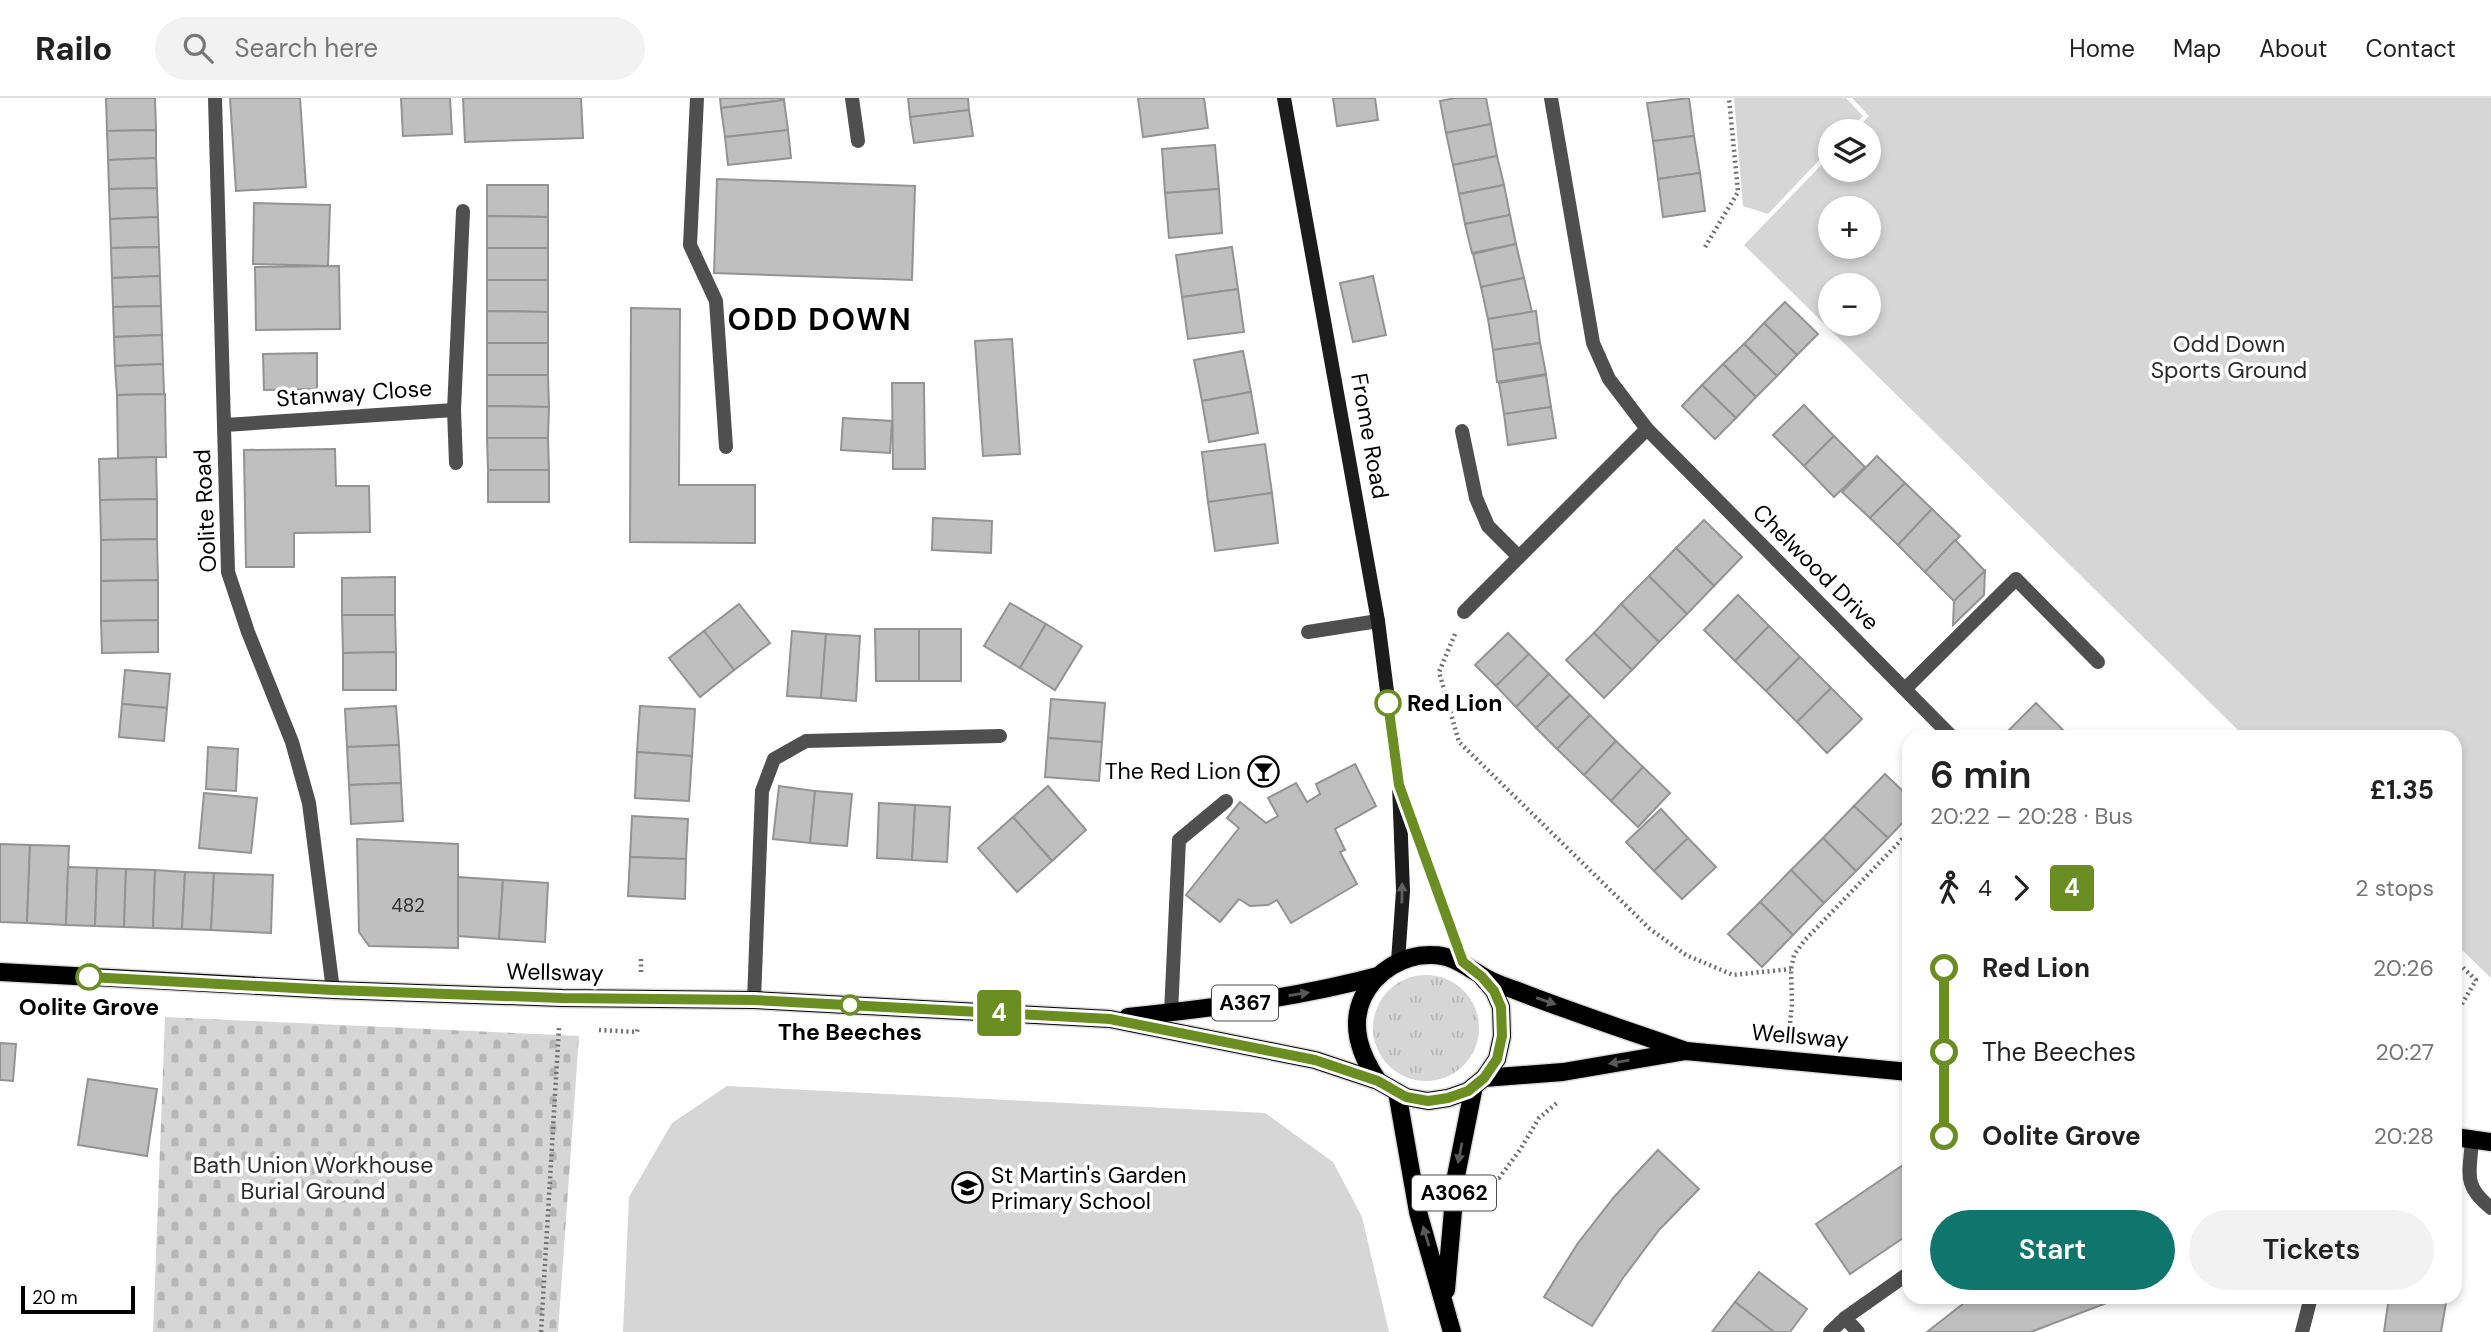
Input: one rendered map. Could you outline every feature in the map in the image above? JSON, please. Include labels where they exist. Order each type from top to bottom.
[{"type":"main road","name":"Wellsway","points":[[1378,1081],[1364,1061],[1357,1036],[1359,1010],[1364,996],[1378,976],[1398,961],[1434,955],[1463,962],[1494,991],[1501,1007],[1502,1036],[1497,1059],[1479,1082]]},
{"type":"main road","name":"Wellsway","points":[[0,972],[333,990],[562,998],[754,1000],[1110,1019],[1315,1060],[1378,1081],[1406,1097],[1428,1101],[1448,1098],[1479,1082],[1563,1072],[1686,1051],[1786,1058],[1902,1071]]},
{"type":"main road","name":"Wellsway","points":[[1110,1019],[1217,1008],[1324,990],[1378,976]]},
{"type":"main road","name":"Wellsway","points":[[1482,977],[1686,1051]]},
{"type":"main road","name":"A3062","points":[[1446,1302],[1456,1176],[1479,1082]]},
{"type":"main road","name":"A3062","points":[[1397,1092],[1418,1212],[1446,1302],[1452,1332]]},
{"type":"main road","points":[[2464,1138],[2491,1142]]},
{"type":"street","name":"Oolite Road","points":[[215,98],[228,572],[248,632],[292,742],[309,803],[333,990]]},
{"type":"street","points":[[698,98],[690,245],[716,301],[726,447]]},
{"type":"street","points":[[852,98],[858,141]]},
{"type":"street","name":"Frome Road","points":[[1284,98],[1378,621],[1399,785],[1403,891],[1398,961]]},
{"type":"street","name":"Chelwood Drive","points":[[1551,98],[1593,343],[1609,379],[1647,429],[1945,730]]},
{"type":"street","name":"Stanway Close","points":[[225,425],[454,410],[463,211]]},
{"type":"street","points":[[454,410],[456,463]]},
{"type":"street","points":[[1464,612],[1647,429]]},
{"type":"street","points":[[1462,431],[1476,498],[1488,526],[1519,557]]},
{"type":"street","points":[[1905,689],[2016,579],[2098,662]]},
{"type":"street","points":[[1308,632],[1378,621]]},
{"type":"street","points":[[754,1000],[762,791],[774,759],[806,741],[1000,736]]},
{"type":"street","name":"Frome Road","points":[[1399,785],[1463,962]]},
{"type":"street","points":[[1171,1013],[1179,840],[1226,801]]},
{"type":"street","points":[[2464,1138],[2470,1182],[2477,1197],[2491,1208]]},
{"type":"street","points":[[1830,1332],[1845,1318],[1902,1278]]},
{"type":"street","points":[[2302,1332],[2309,1304]]},
{"type":"street","points":[[1845,1318],[1858,1332]]},
{"type":"path","points":[[1705,247],[1738,192],[1728,98]]},
{"type":"path","points":[[1464,612],[1439,673],[1459,742],[1650,929],[1686,955],[1733,975],[1791,968]]},
{"type":"path","points":[[1786,1058],[1794,955],[1902,839]]},
{"type":"path","points":[[597,1030],[637,1032],[641,998],[641,959]]},
{"type":"path","points":[[2462,967],[2476,980],[2462,1004]]},
{"type":"path","points":[[541,1332],[558,1027],[571,1028]]},
{"type":"path","points":[[1456,1176],[1499,1178],[1539,1118],[1564,1098]]},
{"type":"green space","points":[[1734,98],[1846,98],[1863,116],[1860,119],[1818,119],[1818,162],[1768,214],[1743,206]]},
{"type":"green space","name":"Odd Down Sports Ground","points":[[1852,98],[2491,98],[2491,978],[2462,950],[2462,730],[2238,730],[1837,336],[1881,336],[1881,273],[1818,273],[1818,318],[1744,245],[1818,168],[1818,182],[1881,182],[1881,119],[1866,119],[1869,116]]},
{"type":"green space","points":[[1426,975],[1446,979],[1463,991],[1475,1008],[1479,1028],[1475,1048],[1463,1065],[1446,1077],[1426,1081],[1406,1077],[1389,1065],[1377,1048],[1373,1028],[1377,1008],[1389,991],[1406,979]]},
{"type":"green space","name":"Bath Union Workhouse Burial Ground","points":[[165,1017],[579,1036],[558,1332],[153,1332]]},
{"type":"green space","name":"St Martin's Garden Primary School","points":[[727,1086],[1265,1113],[1333,1162],[1362,1217],[1389,1332],[623,1332],[629,1197],[672,1123]]},
{"type":"building","points":[[106,98],[155,98],[156,130],[107,131]]},
{"type":"building","points":[[230,98],[300,98],[306,187],[236,191]]},
{"type":"building","points":[[401,98],[450,98],[452,134],[403,136]]},
{"type":"building","points":[[463,98],[581,98],[583,138],[465,142]]},
{"type":"building","points":[[720,98],[784,98],[784,100],[721,108]]},
{"type":"building","points":[[908,98],[968,98],[969,110],[910,117]]},
{"type":"building","points":[[1138,98],[1204,98],[1208,128],[1143,137]]},
{"type":"building","points":[[1333,98],[1375,98],[1378,120],[1337,126]]},
{"type":"building","points":[[1486,98],[1491,124],[1446,133],[1440,101]]},
{"type":"building","points":[[1689,98],[1694,136],[1653,141],[1647,103]]},
{"type":"building","points":[[784,100],[788,130],[725,137],[721,108]]},
{"type":"building","points":[[969,110],[973,136],[914,143],[910,117]]},
{"type":"building","points":[[1491,124],[1497,156],[1453,165],[1446,133]]},
{"type":"building","points":[[156,130],[156,158],[108,160],[107,131]]},
{"type":"building","points":[[788,130],[791,158],[728,165],[725,137]]},
{"type":"building","points":[[1694,136],[1700,173],[1658,179],[1653,141]]},
{"type":"building","points":[[1215,145],[1219,189],[1165,193],[1162,149]]},
{"type":"building","points":[[1497,156],[1504,185],[1459,194],[1453,165]]},
{"type":"building","points":[[156,158],[157,188],[109,189],[108,160]]},
{"type":"building","points":[[1700,173],[1705,211],[1663,217],[1658,179]]},
{"type":"building","points":[[717,179],[915,186],[912,280],[714,273]]},
{"type":"building","points":[[487,185],[548,185],[548,217],[487,216]]},
{"type":"building","points":[[1504,185],[1510,215],[1465,224],[1459,194]]},
{"type":"building","points":[[157,188],[158,217],[110,219],[109,189]]},
{"type":"building","points":[[1219,189],[1222,233],[1169,238],[1165,193]]},
{"type":"building","points":[[254,203],[330,205],[328,266],[253,264]]},
{"type":"building","points":[[1510,215],[1516,244],[1472,253],[1465,224]]},
{"type":"building","points":[[487,216],[548,217],[548,248],[487,248]]},
{"type":"building","points":[[158,217],[159,247],[111,248],[110,219]]},
{"type":"building","points":[[1516,244],[1524,278],[1481,287],[1473,254]]},
{"type":"building","points":[[159,247],[160,276],[112,278],[111,248]]},
{"type":"building","points":[[1232,247],[1238,289],[1182,297],[1176,255]]},
{"type":"building","points":[[487,248],[548,248],[548,280],[487,280]]},
{"type":"building","points":[[339,266],[340,329],[256,330],[255,267]]},
{"type":"building","points":[[160,276],[161,306],[113,307],[112,278]]},
{"type":"building","points":[[1373,276],[1386,335],[1353,342],[1340,283]]},
{"type":"building","points":[[1524,278],[1532,312],[1488,319],[1481,287]]},
{"type":"building","points":[[487,280],[548,280],[548,312],[487,311]]},
{"type":"building","points":[[1238,289],[1244,332],[1188,339],[1182,297]]},
{"type":"building","points":[[1785,302],[1818,334],[1797,355],[1764,323]]},
{"type":"building","points":[[161,306],[162,335],[114,337],[113,307]]},
{"type":"building","points":[[631,308],[680,309],[679,485],[755,485],[755,543],[630,542]]},
{"type":"building","points":[[487,311],[548,312],[548,343],[487,343]]},
{"type":"building","points":[[1536,311],[1540,343],[1493,350],[1488,319]]},
{"type":"building","points":[[1764,323],[1797,355],[1777,376],[1744,344]]},
{"type":"building","points":[[162,335],[163,364],[115,366],[114,337]]},
{"type":"building","points":[[1012,339],[1020,454],[983,456],[975,341]]},
{"type":"building","points":[[487,343],[548,343],[548,375],[487,375]]},
{"type":"building","points":[[1540,343],[1546,374],[1497,382],[1493,350]]},
{"type":"building","points":[[1744,344],[1777,376],[1756,397],[1723,364]]},
{"type":"building","points":[[1243,351],[1251,392],[1202,401],[1194,360]]},
{"type":"building","points":[[317,353],[317,389],[264,390],[263,354]]},
{"type":"building","points":[[163,364],[164,394],[117,395],[115,366]]},
{"type":"building","points":[[1723,364],[1756,397],[1736,418],[1702,385]]},
{"type":"building","points":[[487,375],[548,375],[549,407],[487,406]]},
{"type":"building","points":[[1546,375],[1551,407],[1504,414],[1499,383]]},
{"type":"building","points":[[892,383],[924,383],[925,469],[893,469]]},
{"type":"building","points":[[1702,385],[1736,418],[1715,439],[1682,406]]},
{"type":"building","points":[[1251,392],[1258,433],[1209,442],[1202,401]]},
{"type":"building","points":[[165,394],[166,457],[118,458],[117,395]]},
{"type":"building","points":[[1804,405],[1834,436],[1804,466],[1773,435]]},
{"type":"building","points":[[487,406],[549,407],[548,438],[487,438]]},
{"type":"building","points":[[1551,407],[1556,438],[1508,445],[1504,414]]},
{"type":"building","points":[[843,418],[892,421],[890,453],[841,450]]},
{"type":"building","points":[[1834,436],[1865,467],[1834,497],[1804,466]]},
{"type":"building","points":[[487,438],[548,438],[549,470],[488,470]]},
{"type":"building","points":[[1265,444],[1272,493],[1208,502],[1202,452]]},
{"type":"building","points":[[335,449],[336,486],[369,486],[370,532],[294,533],[294,567],[246,567],[244,450]]},
{"type":"building","points":[[1877,456],[1905,483],[1870,518],[1842,492]]},
{"type":"building","points":[[156,457],[157,499],[100,500],[99,459]]},
{"type":"building","points":[[488,470],[549,470],[549,502],[488,502]]},
{"type":"building","points":[[1905,483],[1932,509],[1898,545],[1870,518]]},
{"type":"building","points":[[1272,493],[1278,543],[1215,551],[1208,502]]},
{"type":"building","points":[[157,499],[157,539],[101,540],[100,500]]},
{"type":"building","points":[[1932,509],[1960,536],[1925,572],[1898,545]]},
{"type":"building","points":[[933,518],[992,521],[991,553],[932,550]]},
{"type":"building","points":[[1704,520],[1742,557],[1714,586],[1676,548]]},
{"type":"building","points":[[157,539],[158,580],[101,581],[101,540]]},
{"type":"building","points":[[1955,540],[1985,571],[1954,601],[1925,572]]},
{"type":"building","points":[[1676,548],[1714,586],[1687,614],[1649,576]]},
{"type":"building","points":[[1985,571],[1984,595],[1953,625],[1954,601]]},
{"type":"building","points":[[1649,576],[1687,614],[1659,642],[1621,604]]},
{"type":"building","points":[[395,577],[395,615],[342,615],[342,578]]},
{"type":"building","points":[[158,580],[158,620],[101,621],[101,581]]},
{"type":"building","points":[[1738,595],[1769,626],[1735,661],[1704,630]]},
{"type":"building","points":[[1010,603],[1046,624],[1020,668],[984,646]]},
{"type":"building","points":[[739,604],[770,643],[734,670],[704,631]]},
{"type":"building","points":[[1621,604],[1659,642],[1632,670],[1594,633]]},
{"type":"building","points":[[342,615],[395,615],[396,652],[343,653]]},
{"type":"building","points":[[158,620],[158,652],[102,653],[101,621]]},
{"type":"building","points":[[1046,624],[1082,646],[1055,690],[1020,668]]},
{"type":"building","points":[[1769,626],[1800,657],[1766,691],[1735,661]]},
{"type":"building","points":[[875,629],[919,629],[919,681],[876,681]]},
{"type":"building","points":[[919,629],[961,629],[961,681],[919,681]]},
{"type":"building","points":[[704,631],[734,670],[700,697],[669,658]]},
{"type":"building","points":[[792,631],[826,634],[821,698],[787,696]]},
{"type":"building","points":[[1508,633],[1529,654],[1496,686],[1475,665]]},
{"type":"building","points":[[1594,633],[1632,670],[1604,698],[1566,660]]},
{"type":"building","points":[[826,634],[860,636],[856,701],[821,698]]},
{"type":"building","points":[[396,652],[396,690],[343,690],[343,653]]},
{"type":"building","points":[[1529,654],[1549,674],[1516,707],[1496,686]]},
{"type":"building","points":[[1800,657],[1831,688],[1797,722],[1766,691]]},
{"type":"building","points":[[125,670],[170,674],[167,708],[122,704]]},
{"type":"building","points":[[1549,674],[1570,695],[1536,728],[1516,707]]},
{"type":"building","points":[[1831,688],[1862,719],[1827,753],[1797,722]]},
{"type":"building","points":[[1570,695],[1590,715],[1557,749],[1536,728]]},
{"type":"building","points":[[1051,699],[1105,703],[1102,742],[1048,738]]},
{"type":"building","points":[[2036,703],[2063,730],[2009,730]]},
{"type":"building","points":[[122,704],[167,708],[164,741],[119,737]]},
{"type":"building","points":[[396,706],[399,745],[347,747],[345,709]]},
{"type":"building","points":[[640,706],[695,709],[692,756],[637,752]]},
{"type":"building","points":[[1590,715],[1616,741],[1584,775],[1557,749]]},
{"type":"building","points":[[1048,738],[1102,742],[1099,781],[1045,777]]},
{"type":"building","points":[[1616,741],[1643,767],[1611,801],[1584,775]]},
{"type":"building","points":[[399,745],[401,783],[349,785],[347,747]]},
{"type":"building","points":[[208,747],[238,749],[236,791],[206,789]]},
{"type":"building","points":[[637,752],[692,756],[689,801],[635,798]]},
{"type":"building","points":[[1355,764],[1376,806],[1335,829],[1345,850],[1340,852],[1357,884],[1291,923],[1277,900],[1268,905],[1250,906],[1239,899],[1220,922],[1186,895],[1239,828],[1227,818],[1240,802],[1266,823],[1278,816],[1268,798],[1296,783],[1307,802],[1320,794],[1316,784]]},
{"type":"building","points":[[1643,767],[1670,793],[1638,827],[1611,801]]},
{"type":"building","points":[[1885,774],[1902,790],[1902,823],[1888,838],[1854,806]]},
{"type":"building","points":[[401,783],[403,821],[351,824],[349,785]]},
{"type":"building","points":[[779,786],[815,791],[810,843],[773,839]]},
{"type":"building","points":[[1048,786],[1086,830],[1052,861],[1013,817]]},
{"type":"building","points":[[815,791],[852,794],[847,846],[810,843]]},
{"type":"building","points":[[204,793],[257,798],[251,853],[199,848]]},
{"type":"building","points":[[879,803],[915,805],[912,860],[877,858]]},
{"type":"building","points":[[915,805],[950,807],[947,862],[912,860]]},
{"type":"building","points":[[1854,806],[1888,838],[1856,871],[1823,838]]},
{"type":"building","points":[[1661,809],[1688,838],[1654,871],[1626,842]]},
{"type":"building","points":[[632,816],[688,819],[686,859],[630,857]]},
{"type":"building","points":[[1013,817],[1052,861],[1017,892],[978,848]]},
{"type":"building","points":[[1688,838],[1716,867],[1682,899],[1654,871]]},
{"type":"building","points":[[1823,838],[1856,871],[1824,903],[1791,870]]},
{"type":"building","points":[[357,839],[458,844],[458,948],[369,946],[359,932]]},
{"type":"building","points":[[0,844],[30,845],[27,923],[0,922]]},
{"type":"building","points":[[30,845],[69,846],[66,925],[27,923]]},
{"type":"building","points":[[630,857],[686,859],[685,899],[628,896]]},
{"type":"building","points":[[68,867],[97,868],[95,926],[66,925]]},
{"type":"building","points":[[97,868],[126,869],[124,927],[95,926]]},
{"type":"building","points":[[126,869],[155,870],[153,928],[124,927]]},
{"type":"building","points":[[155,870],[185,872],[182,929],[153,928]]},
{"type":"building","points":[[1791,870],[1824,903],[1793,935],[1760,902]]},
{"type":"building","points":[[185,872],[214,873],[211,930],[182,929]]},
{"type":"building","points":[[214,873],[273,875],[271,933],[211,930]]},
{"type":"building","points":[[458,877],[503,880],[499,939],[458,936]]},
{"type":"building","points":[[503,880],[548,883],[545,942],[499,939]]},
{"type":"building","points":[[1760,902],[1793,935],[1762,967],[1728,934]]},
{"type":"building","points":[[0,1043],[16,1044],[13,1081],[0,1080]]},
{"type":"building","points":[[88,1079],[157,1089],[147,1156],[78,1145]]},
{"type":"building","points":[[1658,1150],[1699,1189],[1659,1230],[1592,1326],[1544,1297],[1578,1243],[1614,1197]]},
{"type":"building","points":[[1902,1166],[1902,1239],[1850,1274],[1816,1224]]},
{"type":"building","points":[[1759,1272],[1807,1309],[1790,1332],[1774,1332],[1735,1302]]},
{"type":"building","points":[[1735,1302],[1774,1332],[1712,1332]]},
{"type":"building","points":[[1963,1304],[2104,1304],[2031,1332],[1927,1332]]},
{"type":"building","points":[[2388,1304],[2446,1304],[2441,1332],[2384,1332]]},
{"type":"bus line","name":"4","points":[[89,977],[333,990],[562,998],[754,1000],[1110,1019],[1315,1060],[1378,1081],[1406,1097],[1428,1101],[1448,1098],[1468,1091],[1484,1078],[1497,1059],[1502,1036],[1501,1007],[1494,991],[1463,962],[1399,785],[1388,703]]},
{"type":"place","name":"Red Lion","points":[[1388,703]]},
{"type":"place","name":"The Red Lion","points":[[1264,771]]},
{"type":"place","name":"Oolite Grove","points":[[89,977]]},
{"type":"place","name":"The Beeches","points":[[850,1005]]},
{"type":"place","name":"St Martin's Garden Primary School","points":[[968,1188]]},
{"type":"district","name":"ODD DOWN","points":[[820,320]]}]
